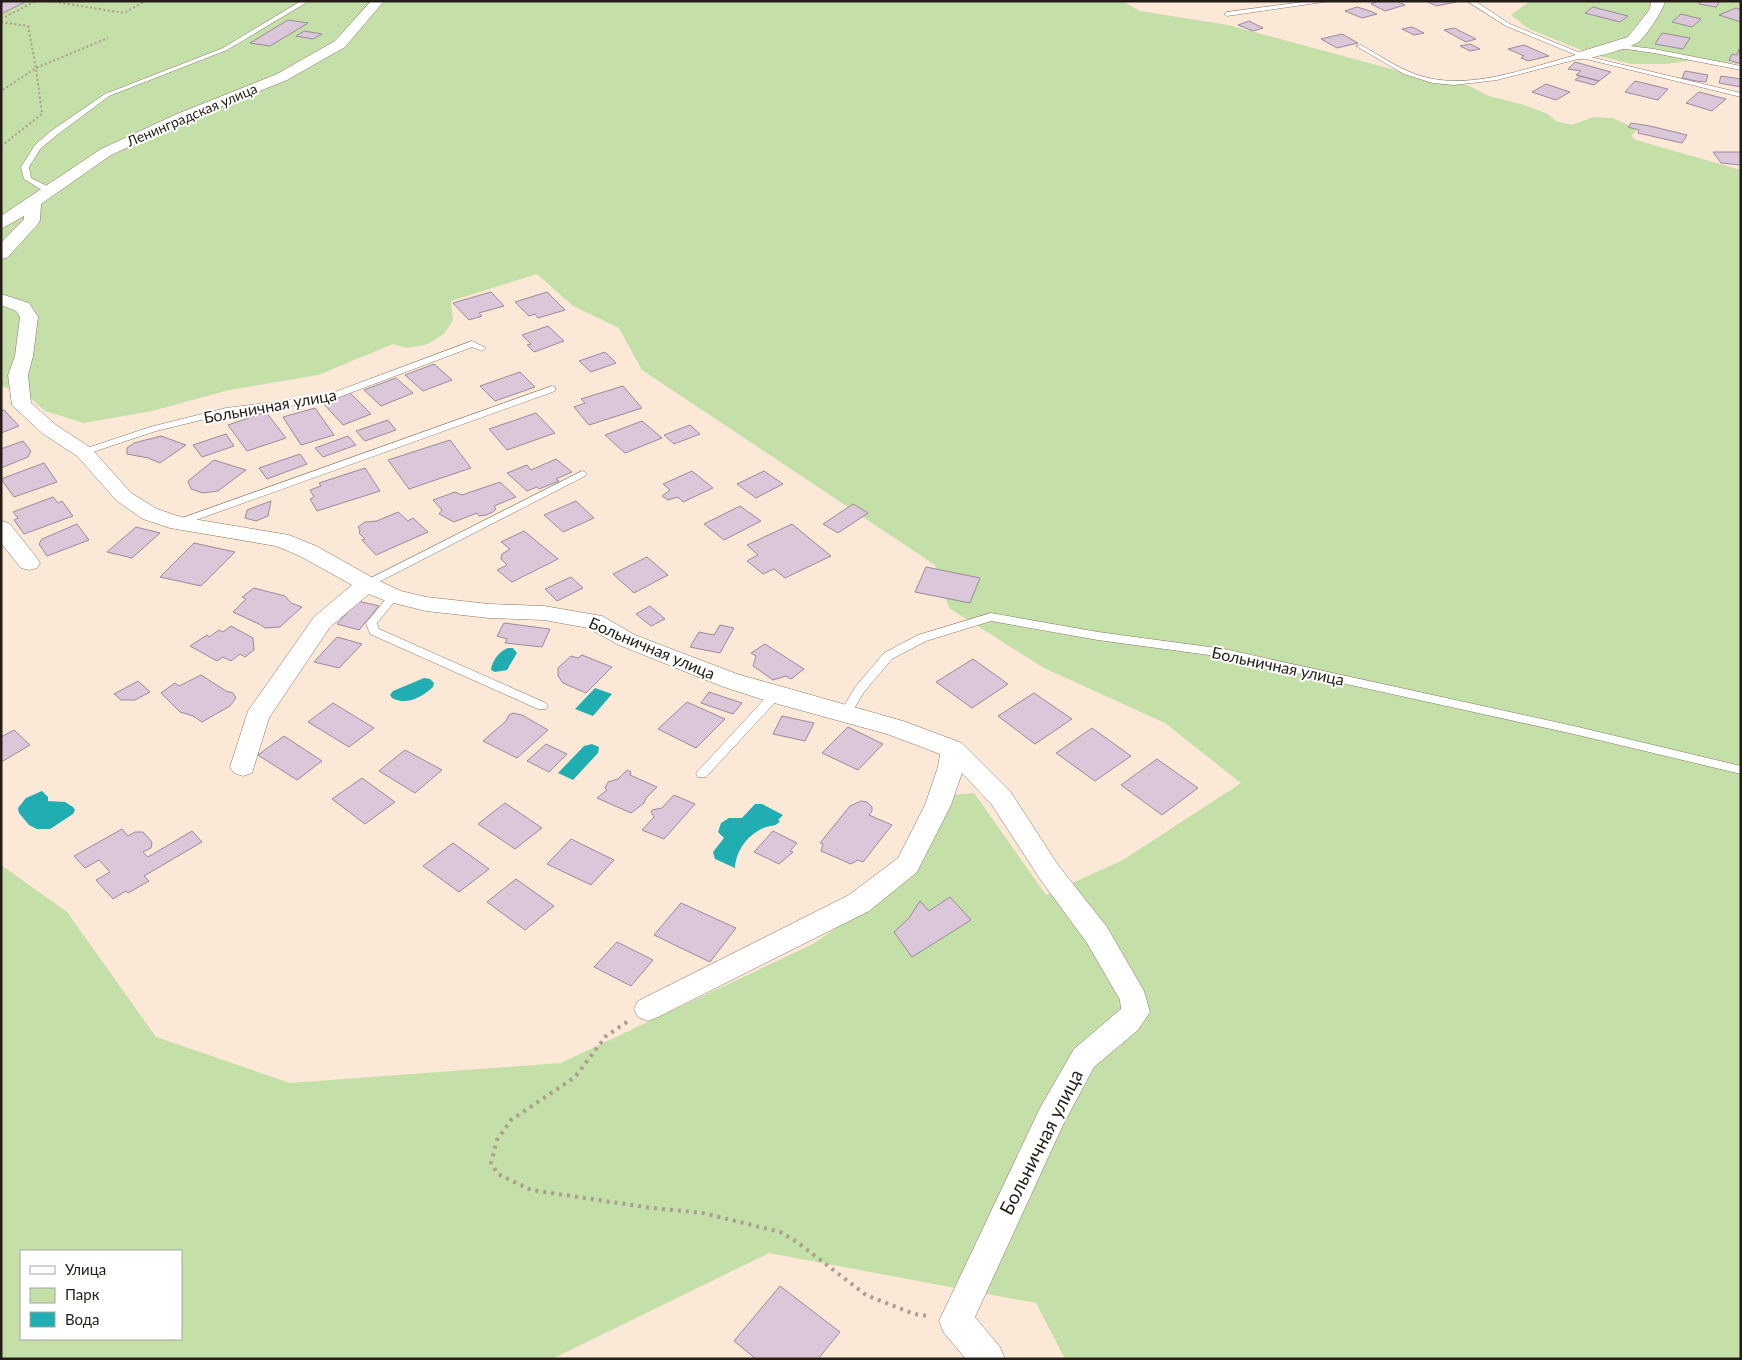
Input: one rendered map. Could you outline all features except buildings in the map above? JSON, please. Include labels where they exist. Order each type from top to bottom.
[{"type":"street","name":"Ленинградская улица","points":[[1,224],[106,152],[182,117],[282,77],[340,44],[378,1]]},
{"type":"street","points":[[1581,56],[1634,40],[1657,9],[1658,1]]},
{"type":"street","points":[[1,254],[12,238],[29,224],[32,219],[33,203]]},
{"type":"street","name":"Больничная улица","points":[[1,299],[22,307],[28,312],[24,356],[18,375],[22,405],[49,429],[84,452],[124,497],[150,514],[178,523],[280,540],[308,550],[367,584],[394,596],[426,604],[490,611],[544,613],[594,621],[628,640],[729,680],[775,696],[894,727],[953,749],[1001,798],[1049,872],[1097,935],[1134,999],[1136,1012],[1128,1022],[1084,1058],[1051,1117],[956,1321]]},
{"type":"street","points":[[1,367],[24,356]]},
{"type":"street","points":[[1,528],[30,563]]},
{"type":"street","points":[[243,767],[257,717],[322,622],[367,584]]},
{"type":"street","points":[[648,1009],[860,903],[908,865],[938,805],[951,767],[953,749]]},
{"type":"street","points":[[956,1321],[988,1359]]},
{"type":"lane","points":[[50,191],[28,179],[25,167],[38,147],[54,133],[107,95],[225,49],[306,1]]},
{"type":"lane","points":[[1227,14],[1327,1]]},
{"type":"lane","points":[[1470,1],[1508,25],[1581,56],[1611,65],[1741,95]]},
{"type":"lane","points":[[1359,46],[1412,76],[1448,83],[1472,83],[1581,56]]},
{"type":"lane","points":[[1614,46],[1654,51],[1741,68]]},
{"type":"lane","name":"Больничная улица","points":[[84,452],[153,429],[226,412],[326,398],[472,344],[482,348]]},
{"type":"lane","points":[[178,523],[552,388]]},
{"type":"lane","points":[[367,584],[582,474]]},
{"type":"lane","points":[[394,596],[371,623],[374,631],[542,706]]},
{"type":"lane","name":"Больничная улица","points":[[845,714],[860,689],[888,656],[922,638],[991,617],[1098,636],[1224,653],[1578,731],[1741,770]]},
{"type":"lane","points":[[702,774],[775,696]]},
{"type":"path","points":[[1,21],[36,1]]},
{"type":"path","points":[[50,1],[124,13],[145,1]]},
{"type":"path","points":[[1,21],[28,26],[42,114],[1,146]]},
{"type":"path","points":[[1,91],[36,68],[108,38]]},
{"type":"path","points":[[648,1009],[606,1036],[575,1077],[510,1120],[498,1140],[491,1163],[498,1174],[531,1190],[652,1208],[703,1212],[780,1232],[797,1242],[866,1294],[914,1314],[956,1321]]},
{"type":"green space","points":[[1,1],[1122,1],[1140,11],[1228,25],[1417,76],[1467,85],[1489,96],[1524,105],[1548,114],[1556,121],[1572,125],[1593,117],[1612,118],[1638,129],[1631,136],[1636,140],[1741,170],[1741,1359],[1065,1359],[1036,1303],[769,1253],[552,1359],[1,1359],[1,865],[67,912],[156,1037],[290,1083],[561,1063],[813,944],[915,874],[950,795],[974,793],[1046,895],[1123,860],[1241,783],[1165,723],[1044,668],[949,608],[935,565],[642,370],[619,328],[573,306],[537,274],[451,301],[453,320],[444,334],[428,344],[407,348],[393,344],[318,375],[229,390],[152,411],[84,423],[45,411],[20,389],[1,387]]},
{"type":"green space","points":[[1530,1],[1741,1],[1741,64],[1696,60],[1666,64],[1631,64],[1591,54],[1529,29],[1511,15]]},
{"type":"water","points":[[508,648],[513,648],[517,653],[507,670],[495,672],[491,670],[496,657]]},
{"type":"water","points":[[424,678],[430,679],[434,683],[433,687],[419,697],[403,701],[392,698],[390,695],[393,691]]},
{"type":"water","points":[[595,688],[612,694],[593,716],[575,709]]},
{"type":"water","points":[[592,744],[599,747],[598,753],[573,780],[558,773],[584,746]]},
{"type":"water","points":[[42,791],[48,797],[48,801],[65,802],[75,810],[73,814],[50,829],[37,829],[29,825],[19,813],[18,808],[26,798]]},
{"type":"water","points":[[755,804],[762,804],[783,815],[778,820],[780,821],[775,825],[754,833],[744,843],[738,855],[735,868],[715,859],[713,852],[724,838],[718,832],[721,823],[729,818],[742,818]]}]
